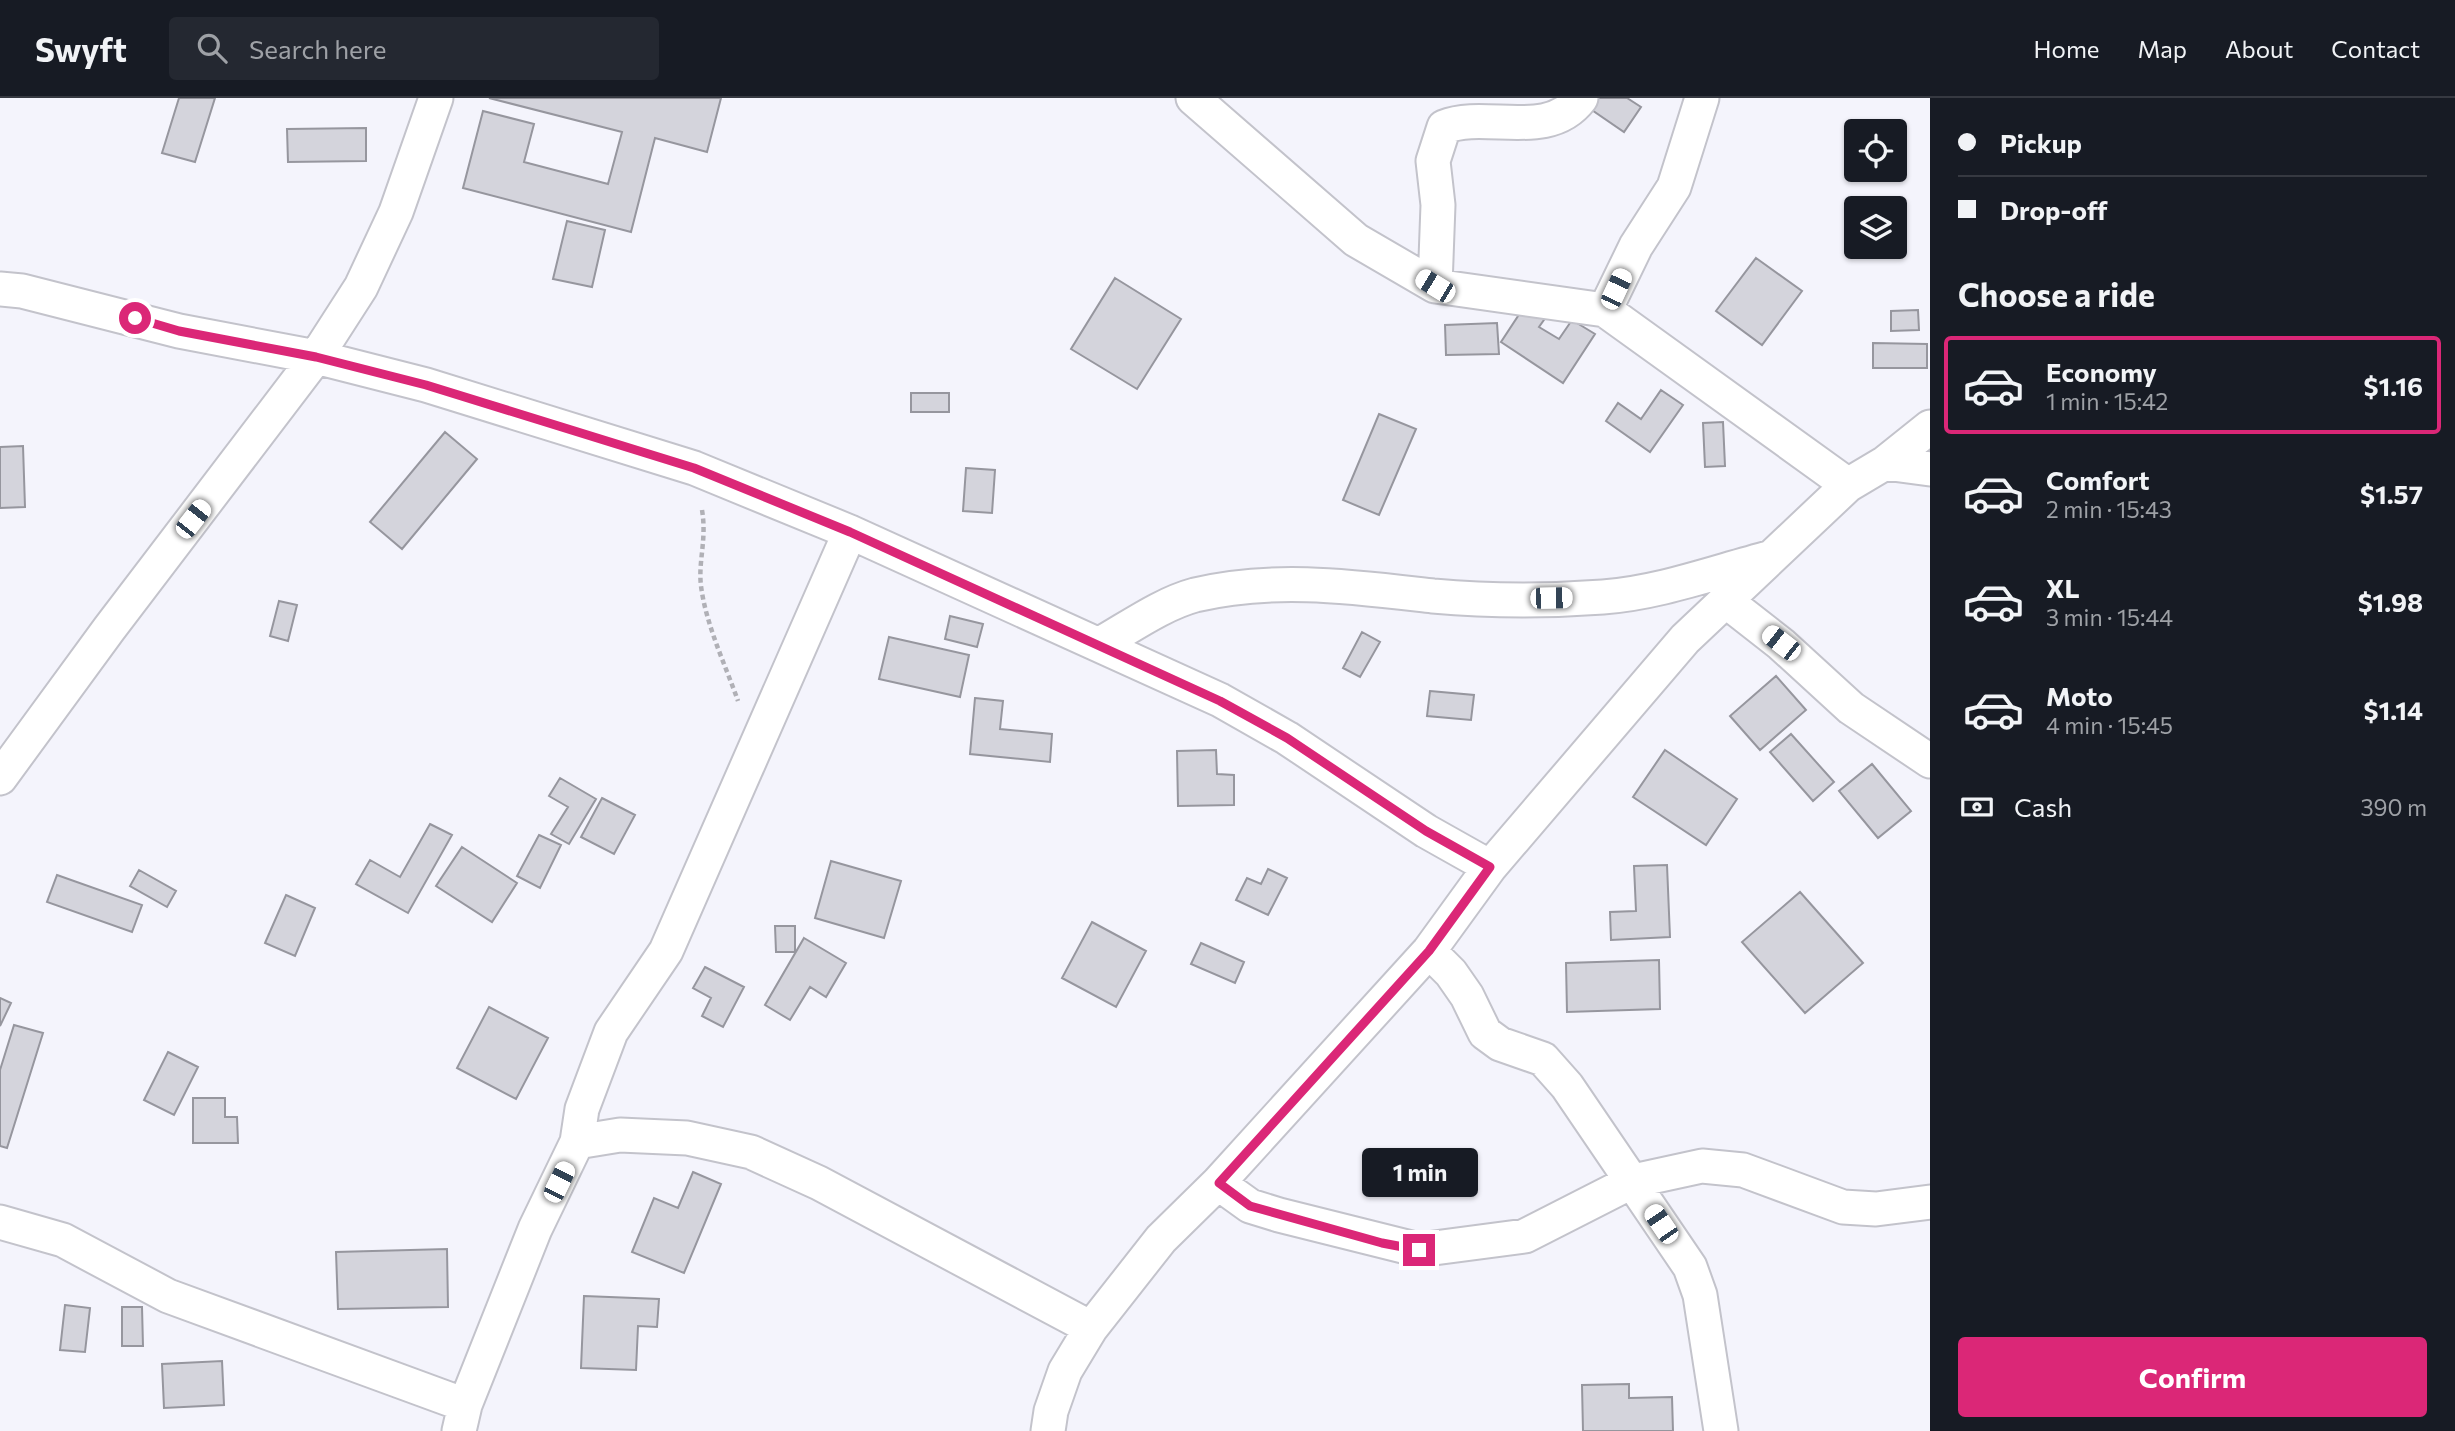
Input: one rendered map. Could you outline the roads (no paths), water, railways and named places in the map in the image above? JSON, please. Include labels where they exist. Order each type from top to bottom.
[{"type":"street","points":[[0,778],[108,629],[316,357],[361,287],[396,212],[436,98]]},
{"type":"street","points":[[1193,98],[1356,240],[1435,286],[1605,310],[1849,485]]},
{"type":"street","points":[[1435,286],[1438,205],[1433,161],[1444,127],[1461,120],[1523,125],[1558,115],[1576,105],[1581,98]]},
{"type":"street","points":[[1605,310],[1636,246],[1674,187],[1702,98]]},
{"type":"street","points":[[0,289],[22,290],[179,331],[316,357],[426,385],[694,468],[850,532],[1220,701],[1287,738],[1426,831],[1490,867]]},
{"type":"street","points":[[1048,1431],[1051,1411],[1065,1371],[1091,1328],[1161,1239],[1219,1183],[1429,951],[1490,867],[1685,639],[1849,485],[1885,463],[1930,427]]},
{"type":"street","points":[[1885,463],[1930,469]]},
{"type":"street","points":[[0,1222],[63,1240],[168,1296],[462,1418],[535,1229],[578,1142],[582,1109],[611,1032],[666,951],[850,532]]},
{"type":"street","points":[[1100,644],[1193,596],[1258,585],[1362,586],[1435,596],[1498,599],[1604,597],[1640,593],[1777,555]]},
{"type":"street","points":[[1726,601],[1781,643],[1851,708],[1930,761]]},
{"type":"street","points":[[1429,951],[1451,972],[1467,996],[1485,1033],[1500,1044],[1543,1059],[1567,1086],[1690,1268],[1700,1295],[1721,1431]]},
{"type":"street","points":[[578,1142],[620,1135],[687,1138],[751,1152],[819,1183],[1091,1328]]},
{"type":"street","points":[[1219,1183],[1250,1206],[1382,1243],[1419,1250],[1525,1236],[1633,1181],[1702,1166],[1743,1170],[1843,1207],[1876,1209],[1930,1202]]}]
